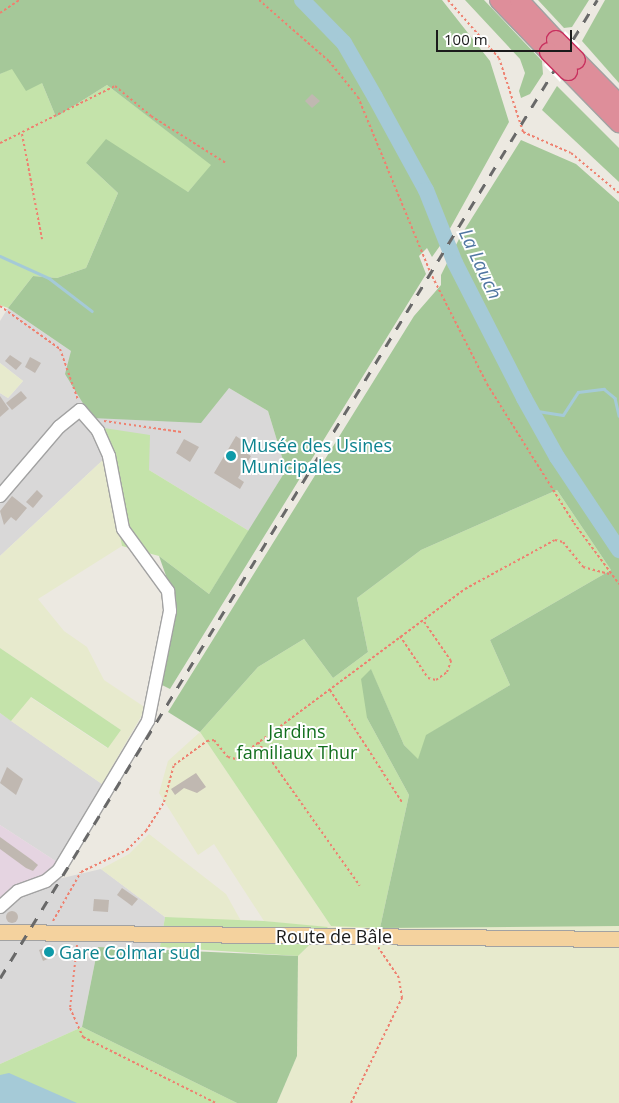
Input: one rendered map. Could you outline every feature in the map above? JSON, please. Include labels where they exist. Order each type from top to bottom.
[{"type":"highway","points":[[499,0],[619,104]]},
{"type":"highway","points":[[518,0],[553,46]]},
{"type":"highway","points":[[572,65],[619,124]]},
{"type":"main road","name":"Route de Bâle","points":[[0,932],[619,939]]},
{"type":"street","points":[[0,496],[59,427],[85,414],[109,456],[123,529],[168,591],[166,642],[148,721],[59,870],[46,881],[18,891],[0,907]]},
{"type":"path","points":[[0,13],[19,0]]},
{"type":"path","points":[[259,0],[329,61],[358,97],[430,272],[488,384],[609,574],[619,584]]},
{"type":"path","points":[[448,0],[499,58],[523,132],[571,153],[619,193]]},
{"type":"path","points":[[0,143],[22,134],[116,86],[151,116],[226,163]]},
{"type":"path","points":[[22,134],[42,239]]},
{"type":"path","points":[[0,306],[60,349],[85,414],[181,432]]},
{"type":"path","points":[[49,932],[81,872],[127,850],[146,830],[164,802],[174,765],[207,741],[214,740],[228,757],[236,759],[465,589],[555,540],[563,542],[583,567],[609,574]]},
{"type":"path","points":[[400,636],[428,678],[436,680],[447,672],[451,661],[423,619]]},
{"type":"path","points":[[330,690],[402,802]]},
{"type":"path","points":[[258,742],[360,886]]},
{"type":"path","points":[[77,933],[78,966],[70,1008],[83,1037],[216,1103]]},
{"type":"path","points":[[351,1103],[403,992],[399,978],[370,936]]},
{"type":"shaded area","points":[[8,308],[71,351],[229,388],[268,411],[286,470],[249,531],[149,470],[105,458],[0,556],[0,393],[8,398],[23,381],[0,363],[0,321]]},
{"type":"shaded area","points":[[0,713],[102,784],[57,862],[0,825]]},
{"type":"shaded area","points":[[0,825],[57,862],[54,880],[0,907]]},
{"type":"shaded area","points":[[101,869],[165,917],[160,947],[98,947],[82,1027],[0,1064],[0,907],[54,880]]},
{"type":"green space","points":[[0,0],[442,0],[490,61],[509,122],[442,243],[432,257],[427,248],[419,256],[426,274],[170,689],[162,685],[176,604],[159,556],[209,594],[286,470],[268,411],[229,388],[201,423],[92,418],[65,374],[71,351],[8,308],[33,276],[57,278],[86,268],[118,193],[86,163],[106,139],[188,192],[211,165],[107,85],[56,117],[42,83],[26,91],[12,69],[0,74]]},
{"type":"green space","points":[[465,0],[484,0],[542,61],[543,74],[530,94],[521,98],[519,91],[525,73],[520,59]]},
{"type":"green space","points":[[538,0],[589,0],[572,27],[564,28]]},
{"type":"green space","points":[[605,0],[619,0],[619,83],[582,41]]},
{"type":"green space","points":[[12,68],[42,83],[56,117],[107,85],[212,165],[188,192],[86,163],[118,193],[86,268],[57,278],[33,276],[8,308],[0,305],[0,74]]},
{"type":"green space","points":[[557,86],[619,148],[619,182],[542,110]]},
{"type":"green space","points":[[521,140],[576,164],[619,202],[619,926],[380,928],[409,795],[367,718],[361,679],[371,669],[404,745],[418,759],[426,735],[510,685],[490,640],[611,570],[557,490],[421,550],[357,598],[368,652],[333,678],[304,639],[258,667],[200,732],[168,712],[414,316],[441,285],[441,275],[460,237]]},
{"type":"green space","points":[[0,363],[23,381],[8,398],[0,393]]},
{"type":"green space","points":[[104,428],[150,435],[149,470],[249,531],[209,594],[159,556],[122,546],[105,458]]},
{"type":"green space","points":[[105,458],[122,546],[38,599],[64,631],[87,647],[104,680],[146,708],[102,784],[11,721],[30,697],[107,748],[121,730],[0,648],[0,556]]},
{"type":"green space","name":"Jardins familiaux Thur","points":[[557,490],[611,570],[490,640],[510,685],[427,735],[418,760],[404,745],[371,670],[367,718],[409,795],[380,928],[331,926],[200,732],[258,667],[304,639],[333,678],[368,652],[357,598],[421,550]]},
{"type":"green space","points":[[0,648],[121,730],[108,748],[31,697],[11,721],[0,713]]},
{"type":"green space","points":[[200,732],[331,926],[619,926],[619,1103],[277,1103],[297,1056],[298,956],[328,928],[264,921],[214,844],[198,855],[159,793],[168,761]]},
{"type":"green space","points":[[149,834],[226,894],[241,921],[165,917],[101,869],[129,854]]},
{"type":"green space","points":[[165,917],[264,921],[328,927],[298,956],[160,947]]},
{"type":"green space","points":[[98,947],[298,956],[297,1056],[277,1103],[237,1103],[82,1027]]},
{"type":"green space","points":[[82,1027],[237,1103],[0,1103],[0,1064]]},
{"type":"water","points":[[9,1073],[77,1103],[0,1103],[0,1075]]},
{"type":"pier","points":[[565,31],[580,46],[560,82],[544,65]]},
{"type":"building","points":[[312,94],[320,101],[312,108],[305,101]]},
{"type":"building","points":[[10,355],[22,363],[16,370],[5,361]]},
{"type":"building","points":[[30,357],[41,363],[35,373],[25,367]]},
{"type":"building","points":[[21,391],[27,398],[12,410],[6,403]]},
{"type":"building","points":[[0,396],[9,409],[0,417]]},
{"type":"building","points":[[236,436],[246,443],[241,450],[251,456],[238,478],[244,482],[240,489],[214,473]]},
{"type":"building","points":[[184,439],[199,447],[190,462],[176,453]]},
{"type":"building","points":[[37,490],[43,496],[33,508],[26,502]]},
{"type":"building","points":[[12,496],[27,508],[16,521],[11,517],[4,525],[0,511]]},
{"type":"building","points":[[7,767],[23,779],[16,795],[0,783]]},
{"type":"building","points":[[196,773],[206,787],[197,793],[184,788],[175,795],[171,789]]},
{"type":"building","points":[[0,837],[38,865],[33,871],[0,849]]},
{"type":"building","points":[[122,888],[138,899],[132,906],[117,895]]},
{"type":"building","points":[[94,899],[109,900],[108,912],[93,911]]},
{"type":"building","points":[[10,911],[14,911],[18,917],[14,923],[10,923],[6,919],[6,915]]},
{"type":"building","name":"Gare Colmar sud","points":[[52,945],[57,955],[43,961],[39,950]]},
{"type":"waterway","name":"La Lauch","points":[[302,0],[344,43],[426,190],[455,263],[524,398],[557,457],[619,550]]},
{"type":"waterway","points":[[0,256],[49,278],[92,311]]},
{"type":"waterway","points":[[531,410],[563,415],[578,392],[604,389],[615,398],[619,416]]},
{"type":"railway","points":[[0,978],[597,0]]},
{"type":"place","name":"Musée des Usines Municipales","points":[[231,456]]},
{"type":"place","name":"Gare Colmar sud","points":[[49,952]]}]
